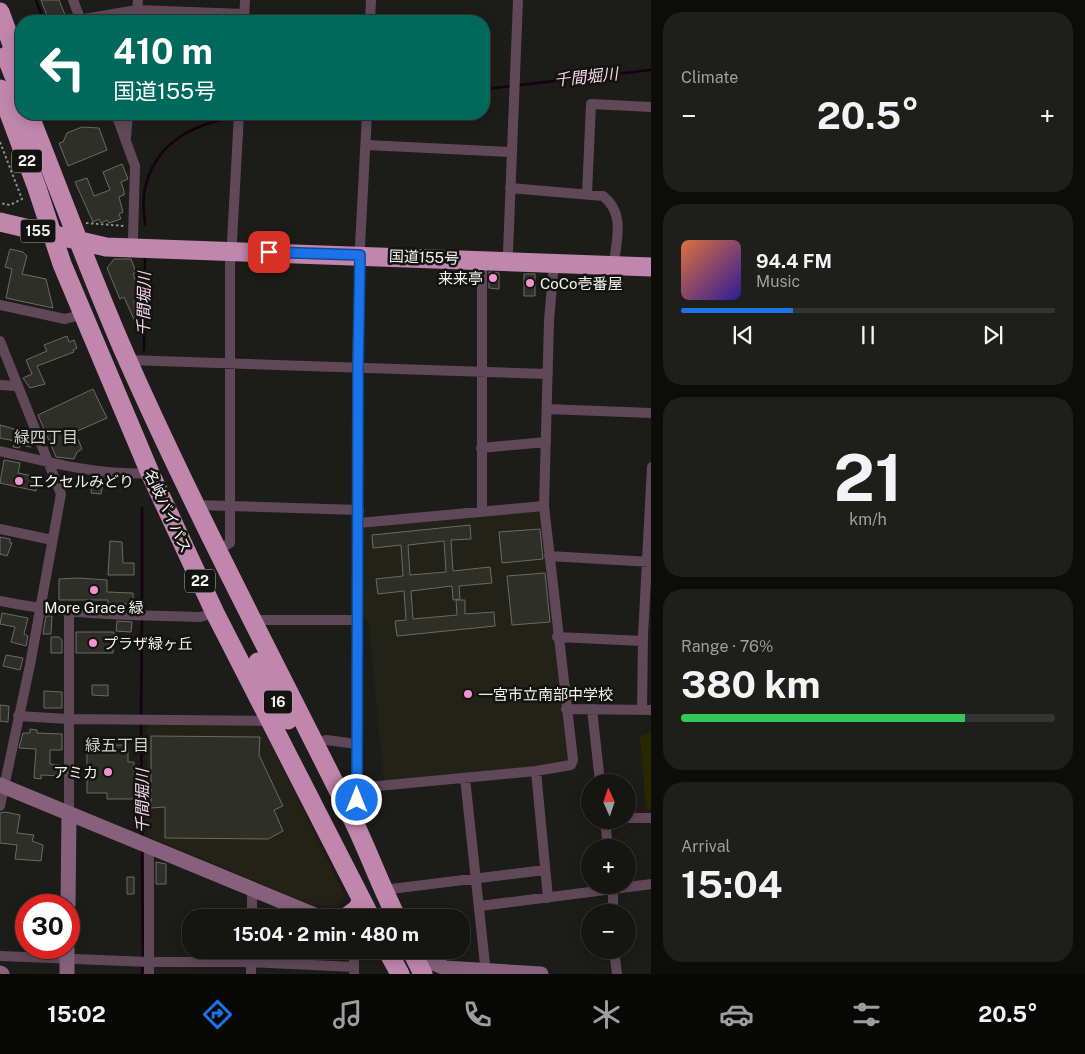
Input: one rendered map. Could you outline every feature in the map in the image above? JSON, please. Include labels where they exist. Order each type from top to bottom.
[{"type":"highway","points":[[0,12],[11,41],[15,62]]},
{"type":"highway","name":"名岐バイパス","points":[[1,93],[37,188],[52,235],[150,473],[215,613],[366,909]]},
{"type":"highway","name":"名岐バイパス","points":[[32,120],[77,240],[127,360],[216,551],[352,818],[392,909]]},
{"type":"highway","name":"22","points":[[0,125],[14,162],[37,188]]},
{"type":"highway","name":"国道155号","points":[[0,222],[106,247],[232,246],[360,251],[508,252],[651,257]]},
{"type":"highway","name":"国道155号","points":[[77,240],[133,232],[232,246]]},
{"type":"highway","name":"国道155号","points":[[360,251],[482,260],[651,267]]},
{"type":"highway","name":"16","points":[[147,403],[152,436],[171,482],[274,695],[391,909]]},
{"type":"highway","points":[[357,909],[362,900]]},
{"type":"highway","points":[[392,959],[400,974]]},
{"type":"highway","points":[[416,959],[425,974]]},
{"type":"street","points":[[73,0],[77,15]]},
{"type":"street","points":[[244,15],[245,0]]},
{"type":"street","points":[[370,15],[371,0]]},
{"type":"street","points":[[508,252],[518,0]]},
{"type":"street","points":[[98,15],[138,5],[226,15]]},
{"type":"street","points":[[587,194],[591,104],[651,107]]},
{"type":"street","points":[[118,120],[135,166],[133,232]]},
{"type":"street","points":[[126,142],[128,120]]},
{"type":"street","points":[[216,551],[230,543],[230,263],[240,120]]},
{"type":"street","points":[[352,818],[357,800],[358,369],[360,251],[367,120]]},
{"type":"street","points":[[366,145],[512,152]]},
{"type":"street","points":[[510,188],[603,196],[614,208],[619,222],[615,255]]},
{"type":"street","points":[[482,260],[482,511]]},
{"type":"street","points":[[357,788],[536,771],[571,765],[573,760],[557,637],[544,506],[554,262]]},
{"type":"street","points":[[0,305],[65,318],[84,314]]},
{"type":"street","points":[[0,341],[5,365],[17,386],[61,494],[40,610],[2,786],[0,806]]},
{"type":"street","points":[[127,360],[548,374]]},
{"type":"street","points":[[0,385],[17,386]]},
{"type":"street","points":[[547,409],[651,413]]},
{"type":"street","points":[[481,448],[546,442]]},
{"type":"street","points":[[0,451],[48,462],[129,475],[150,473]]},
{"type":"street","points":[[566,709],[647,710],[643,641],[650,561],[651,467]]},
{"type":"street","points":[[196,505],[359,510]]},
{"type":"street","points":[[359,523],[544,506]]},
{"type":"street","points":[[0,529],[52,540]]},
{"type":"street","points":[[549,556],[650,561]]},
{"type":"street","points":[[0,601],[40,610],[69,612],[200,617],[215,613]]},
{"type":"street","points":[[68,894],[69,612]]},
{"type":"street","points":[[251,620],[357,620]]},
{"type":"street","points":[[557,637],[643,641]]},
{"type":"street","points":[[592,709],[599,774]]},
{"type":"street","points":[[18,716],[68,719],[270,721]]},
{"type":"street","points":[[313,743],[326,740],[357,744]]},
{"type":"street","points":[[536,771],[548,898]]},
{"type":"street","points":[[465,778],[478,879],[486,972]]},
{"type":"street","points":[[2,786],[144,846],[252,887],[302,909]]},
{"type":"street","points":[[636,818],[651,818]]},
{"type":"street","points":[[144,846],[144,962],[149,974]]},
{"type":"street","points":[[383,890],[545,870]]},
{"type":"street","points":[[636,885],[651,884]]},
{"type":"street","points":[[252,887],[252,909]]},
{"type":"street","points":[[480,906],[581,892]]},
{"type":"street","points":[[80,954],[144,962],[251,962],[354,970]]},
{"type":"street","points":[[0,956],[15,955]]},
{"type":"street","points":[[67,959],[67,974]]},
{"type":"street","points":[[426,959],[445,968],[541,974]]},
{"type":"street","points":[[615,959],[617,974]]},
{"type":"street","points":[[251,962],[251,974]]},
{"type":"path","points":[[0,142],[22,199],[10,205],[0,203]]},
{"type":"path","points":[[83,220],[88,224],[133,232]]},
{"type":"shaded area","name":"一宮市立南部中学校","points":[[540,510],[570,763],[384,782],[368,620],[362,618],[364,528]]},
{"type":"shaded area","points":[[147,719],[260,721],[345,896],[334,907],[312,905],[147,836]]},
{"type":"shaded area","points":[[651,733],[651,810],[646,809],[640,736]]},
{"type":"building","points":[[41,0],[59,0],[65,15],[47,15]]},
{"type":"building","points":[[82,127],[99,128],[107,150],[68,166],[59,143],[63,142],[67,133]]},
{"type":"building","points":[[122,164],[128,179],[121,182],[124,195],[119,197],[123,212],[119,214],[121,219],[109,223],[107,220],[101,223],[99,219],[93,222],[75,182],[87,178],[94,196],[110,190],[103,172]]},
{"type":"building","points":[[10,249],[23,252],[27,256],[22,274],[46,279],[53,308],[6,298],[12,269],[5,267]]},
{"type":"building","points":[[114,259],[131,259],[136,272],[133,274],[136,282],[137,301],[134,301],[136,324],[124,297],[120,299],[107,268]]},
{"type":"building","name":"来来亭","points":[[489,272],[499,273],[499,289],[489,288]]},
{"type":"building","name":"CoCo壱番屋","points":[[524,274],[535,274],[535,296],[524,296]]},
{"type":"building","points":[[67,336],[69,342],[74,340],[77,348],[73,350],[74,352],[37,366],[45,384],[30,388],[23,378],[32,374],[26,360],[47,351],[44,345]]},
{"type":"building","points":[[93,389],[107,418],[75,432],[82,449],[77,452],[74,459],[56,457],[38,415]]},
{"type":"building","points":[[0,425],[28,433],[33,441],[31,447],[21,445],[19,448],[13,447],[15,441],[0,438]]},
{"type":"building","name":"エクセルみどり","points":[[4,460],[20,463],[18,473],[38,477],[36,491],[0,483]]},
{"type":"building","points":[[93,477],[104,478],[101,494],[91,493]]},
{"type":"building","points":[[470,525],[471,539],[451,540],[453,571],[490,567],[492,583],[459,586],[460,599],[453,600],[452,586],[411,591],[413,619],[457,615],[456,600],[465,600],[465,614],[494,612],[495,626],[397,636],[395,621],[406,620],[404,591],[378,594],[376,579],[403,576],[401,545],[373,548],[372,535]],"holes":[[[444,541],[446,572],[410,575],[408,545]]]},
{"type":"building","points":[[540,529],[543,559],[502,563],[499,532]]},
{"type":"building","points":[[0,537],[10,539],[10,543],[12,543],[7,556],[0,554]]},
{"type":"building","points":[[110,541],[122,542],[123,563],[134,563],[134,575],[108,575]]},
{"type":"building","points":[[545,573],[550,622],[512,625],[507,576]]},
{"type":"building","points":[[59,579],[107,580],[107,592],[133,593],[133,603],[108,606],[108,600],[59,600]]},
{"type":"building","points":[[2,613],[28,618],[24,634],[28,636],[26,646],[11,642],[15,627],[0,624]]},
{"type":"building","points":[[46,616],[52,616],[51,634],[43,634]]},
{"type":"building","points":[[117,621],[132,622],[131,632],[116,631]]},
{"type":"building","name":"プラザ緑ヶ丘","points":[[76,632],[114,632],[113,653],[76,653]]},
{"type":"building","points":[[51,637],[59,637],[62,640],[62,653],[51,653]]},
{"type":"building","points":[[6,655],[23,658],[20,670],[3,666]]},
{"type":"building","points":[[92,685],[108,685],[108,696],[92,695]]},
{"type":"building","points":[[44,691],[62,692],[62,708],[44,708]]},
{"type":"building","points":[[0,705],[9,706],[8,722],[0,721]]},
{"type":"building","points":[[30,729],[37,730],[37,733],[62,734],[62,750],[50,750],[50,764],[61,765],[61,776],[41,775],[41,779],[34,778],[36,749],[19,748],[23,733],[30,733]]},
{"type":"building","points":[[151,736],[260,737],[259,755],[283,806],[274,810],[283,831],[268,839],[165,838],[165,807],[151,808]]},
{"type":"building","points":[[87,745],[128,745],[128,762],[134,762],[135,799],[107,799],[107,793],[87,793]]},
{"type":"building","points":[[0,813],[20,815],[17,833],[34,835],[32,841],[43,845],[41,861],[15,859],[17,845],[0,843]]},
{"type":"building","points":[[156,862],[166,864],[166,884],[156,884]]},
{"type":"building","points":[[127,877],[134,877],[134,894],[127,894]]},
{"type":"waterway","points":[[36,0],[42,15]]},
{"type":"waterway","name":"千間堀川","points":[[520,85],[651,70]]},
{"type":"waterway","name":"千間堀川","points":[[490,88],[512,86]]},
{"type":"waterway","name":"千間堀川","points":[[145,224],[143,202],[145,189],[150,173],[166,148],[190,131],[224,120]]},
{"type":"waterway","name":"千間堀川","points":[[144,350],[145,259]]},
{"type":"waterway","name":"千間堀川","points":[[142,508],[142,612]]},
{"type":"waterway","name":"千間堀川","points":[[141,717],[142,617]]},
{"type":"waterway","name":"千間堀川","points":[[141,722],[142,837]]},
{"type":"waterway","name":"千間堀川","points":[[142,850],[143,959]]},
{"type":"waterway","name":"千間堀川","points":[[142,974],[143,964]]},
{"type":"place","name":"来来亭","points":[[493,278]]},
{"type":"place","name":"CoCo壱番屋","points":[[530,283]]},
{"type":"place","name":"エクセルみどり","points":[[19,481]]},
{"type":"place","name":"More Grace 緑","points":[[94,590]]},
{"type":"place","name":"プラザ緑ヶ丘","points":[[93,643]]},
{"type":"place","name":"一宮市立南部中学校","points":[[468,694]]},
{"type":"place","name":"アミカ","points":[[108,772]]},
{"type":"district","name":"緑四丁目","points":[[46,437]]},
{"type":"district","name":"緑五丁目","points":[[117,745]]},
{"type":"route","points":[[269,252],[360,255],[357,800]]}]
